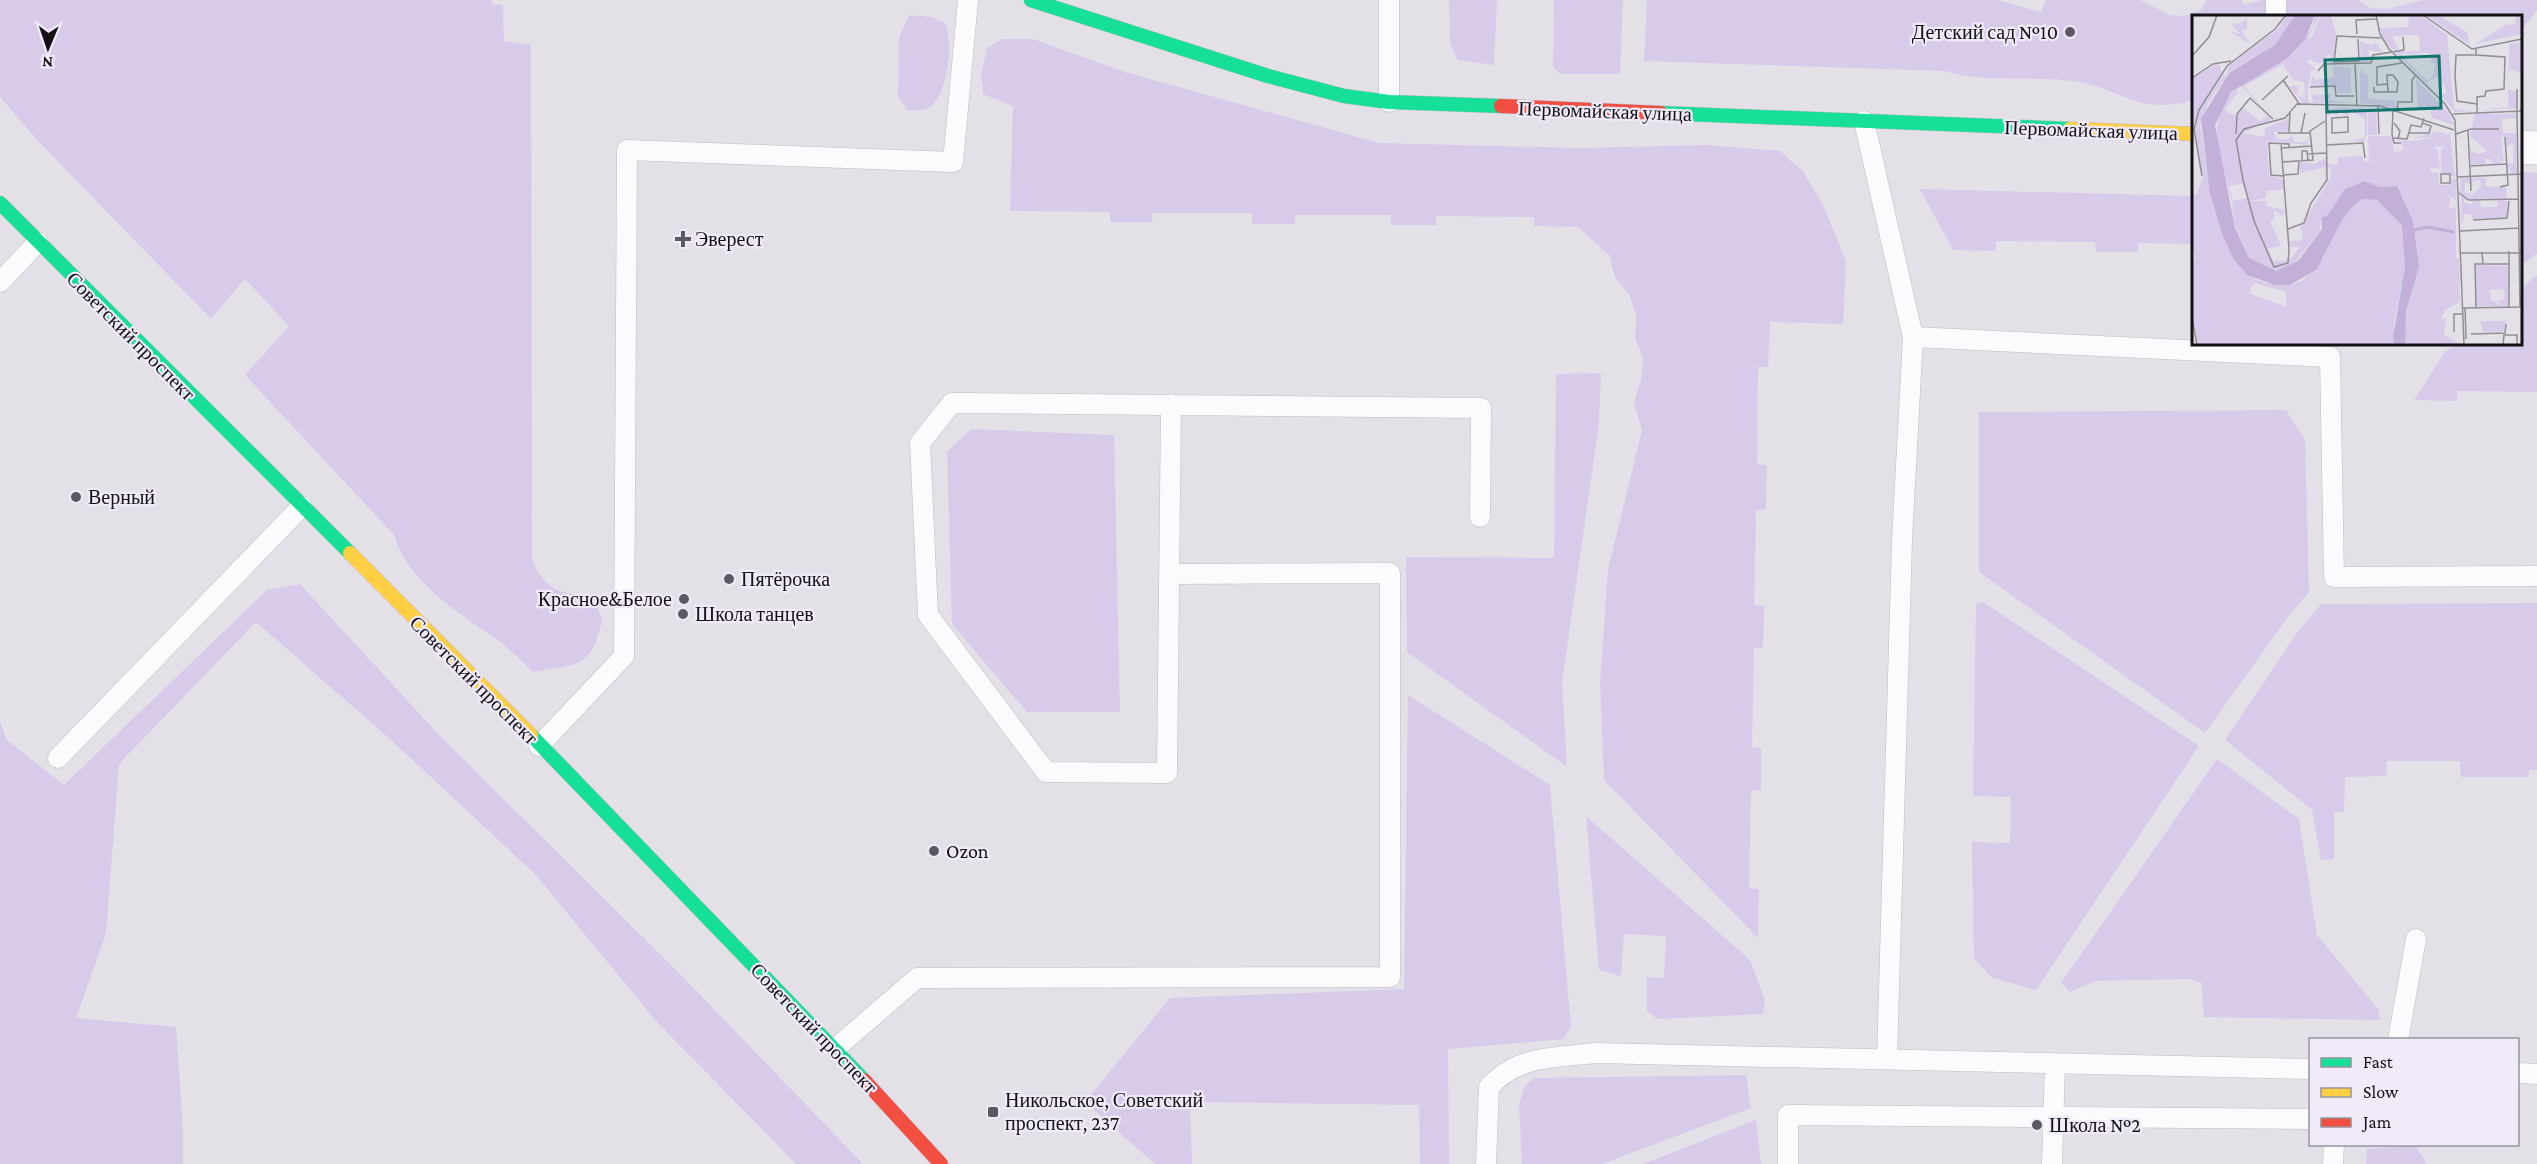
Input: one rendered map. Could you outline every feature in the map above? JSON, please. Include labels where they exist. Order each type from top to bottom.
[{"type":"main road","name":"Первомайская улица","points":[[1031,0],[1072,7],[1268,76],[1344,96],[1389,102],[2192,134]]},
{"type":"main road","name":"Советский проспект","points":[[0,203],[836,1048],[941,1164]]},
{"type":"street","points":[[2522,147],[2537,148]]},
{"type":"lane","points":[[539,746],[624,656],[627,150],[953,162],[968,0]]},
{"type":"lane","points":[[1389,0],[1389,102]]},
{"type":"lane","points":[[1864,121],[1913,338],[1902,540],[1887,1059]]},
{"type":"lane","points":[[0,282],[38,242]]},
{"type":"lane","points":[[1913,338],[2330,357],[2334,577],[2537,576]]},
{"type":"lane","points":[[1171,404],[1167,773],[1046,771],[928,615],[920,442],[952,403],[1171,404],[1481,408],[1480,517]]},
{"type":"lane","points":[[58,758],[302,506]]},
{"type":"lane","points":[[836,1048],[917,978],[1390,977],[1390,573],[1169,574]]},
{"type":"lane","points":[[2398,1038],[2416,939]]},
{"type":"lane","points":[[1486,1164],[1489,1087],[1503,1071],[1528,1061],[1595,1053],[2309,1069]]},
{"type":"lane","points":[[2052,1164],[2055,1063]]},
{"type":"lane","points":[[2519,1073],[2537,1074]]},
{"type":"lane","points":[[1788,1164],[1788,1115],[2309,1119]]},
{"type":"lane","points":[[2333,1164],[2334,1146]]},
{"type":"shaded area","points":[[0,0],[492,0],[492,4],[503,5],[504,41],[531,45],[532,559],[537,570],[549,585],[564,592],[594,600],[602,619],[598,635],[588,656],[572,665],[533,672],[503,645],[453,608],[423,582],[401,552],[394,535],[245,375],[289,326],[245,279],[211,319],[38,141],[0,97]]},
{"type":"shaded area","points":[[1449,0],[1497,0],[1494,65],[1458,60],[1450,44]]},
{"type":"shaded area","points":[[1554,0],[1623,0],[1620,74],[1560,74],[1553,67]]},
{"type":"shaded area","points":[[1647,0],[1998,0],[2041,12],[2046,0],[2140,0],[2170,15],[2185,16],[2201,10],[2207,0],[2241,0],[2244,5],[2261,0],[2357,0],[2371,8],[2387,9],[2424,0],[2537,0],[2537,10],[2522,30],[2522,15],[2192,15],[2192,100],[2174,104],[2144,103],[2090,84],[2057,79],[1976,77],[1944,71],[1644,61]]},
{"type":"shaded area","points":[[909,15],[932,17],[945,23],[948,31],[949,55],[944,82],[934,103],[923,110],[908,111],[898,96],[899,37]]},
{"type":"shaded area","points":[[1002,39],[1033,39],[1125,72],[1379,143],[1580,148],[1706,145],[1780,151],[1803,171],[1824,207],[1846,261],[1843,324],[1770,322],[1768,367],[1758,367],[1757,464],[1767,465],[1766,509],[1756,510],[1754,605],[1764,606],[1763,648],[1754,648],[1752,747],[1761,748],[1761,790],[1751,790],[1749,888],[1759,889],[1758,938],[1604,780],[1600,683],[1608,569],[1642,431],[1634,402],[1641,380],[1643,358],[1635,338],[1636,316],[1630,296],[1615,277],[1609,255],[1578,227],[1534,226],[1534,217],[1436,216],[1436,225],[1391,225],[1391,215],[1295,215],[1295,224],[1252,224],[1252,213],[1153,213],[1152,222],[1110,222],[1110,212],[1010,211],[1013,106],[983,94],[981,76],[987,48]]},
{"type":"shaded area","points":[[2523,172],[2537,173],[2537,254],[2522,264]]},
{"type":"shaded area","points":[[1920,189],[2192,196],[2192,244],[2138,243],[2138,252],[2096,252],[2095,242],[1996,241],[1995,251],[1953,250]]},
{"type":"shaded area","points":[[2537,275],[2537,392],[2457,391],[2457,401],[2414,400],[2445,352],[2454,345],[2522,345],[2522,288]]},
{"type":"shaded area","points":[[1601,373],[1599,423],[1562,683],[1567,767],[1407,652],[1406,557],[1554,558],[1556,374]]},
{"type":"shaded area","points":[[2286,410],[2305,440],[2309,592],[2290,614],[2205,733],[1979,572],[1979,412]]},
{"type":"shaded area","points":[[971,429],[1114,435],[1120,712],[1027,712],[952,624],[947,452]]},
{"type":"shaded area","points":[[300,584],[440,736],[682,976],[863,1164],[796,1164],[656,1021],[536,875],[391,740],[256,622],[119,764],[106,934],[76,1018],[176,1027],[183,1164],[0,1164],[0,721],[6,739],[64,785],[267,590]]},
{"type":"shaded area","points":[[1983,602],[2199,746],[2036,990],[1991,977],[1974,958],[1972,842],[2010,843],[2011,797],[1973,796],[1976,605]]},
{"type":"shaded area","points":[[2537,603],[2537,770],[2529,770],[2529,777],[2461,777],[2460,761],[2387,761],[2386,776],[2345,777],[2344,812],[2334,812],[2334,859],[2321,860],[2312,810],[2225,740],[2297,633],[2321,604]]},
{"type":"shaded area","points":[[1408,695],[1550,785],[1571,1027],[1563,1039],[1448,1049],[1449,1164],[1420,1164],[1419,1105],[1190,1102],[1192,1164],[1155,1164],[1085,1102],[1170,998],[1404,989]]},
{"type":"shaded area","points":[[2217,759],[2299,819],[2317,935],[2378,1009],[2380,1020],[2204,1017],[2201,983],[2190,979],[2095,981],[2070,992],[2061,983]]},
{"type":"shaded area","points":[[1586,816],[1750,960],[1765,1000],[1763,1014],[1657,1019],[1647,1011],[1647,977],[1664,978],[1666,936],[1624,934],[1621,976],[1599,970]]},
{"type":"shaded area","points":[[1746,1075],[1751,1108],[1602,1164],[1522,1164],[1519,1105],[1524,1087],[1534,1078]]},
{"type":"shaded area","points":[[1756,1120],[1761,1164],[1643,1164]]},
{"type":"shaded area","points":[[2416,1146],[2427,1164],[2366,1164],[2367,1149]]},
{"type":"traffic: fast","points":[[1031,0],[1268,76],[1344,96],[1389,102],[1501,106]]},
{"type":"traffic: fast","points":[[1661,113],[2070,129]]},
{"type":"traffic: fast","points":[[0,203],[350,553]]},
{"type":"traffic: fast","points":[[531,735],[864,1080]]},
{"type":"traffic: slow","points":[[2070,129],[2192,134]]},
{"type":"traffic: slow","points":[[350,553],[531,735]]},
{"type":"traffic: jam","points":[[1501,106],[1661,113]]},
{"type":"traffic: jam","points":[[864,1080],[941,1164]]},
{"type":"place","name":"Детский сад №10","points":[[2070,32]]},
{"type":"place","name":"Эверест","points":[[683,239]]},
{"type":"place","name":"Верный","points":[[76,497]]},
{"type":"place","name":"Пятёрочка","points":[[729,579]]},
{"type":"place","name":"Красное&Белое","points":[[684,599]]},
{"type":"place","name":"Школа танцев","points":[[683,614]]},
{"type":"place","name":"Ozon","points":[[934,851]]},
{"type":"place","name":"Никольское, Советский проспект, 237","points":[[993,1112]]},
{"type":"place","name":"Школа №2","points":[[2037,1125]]}]
